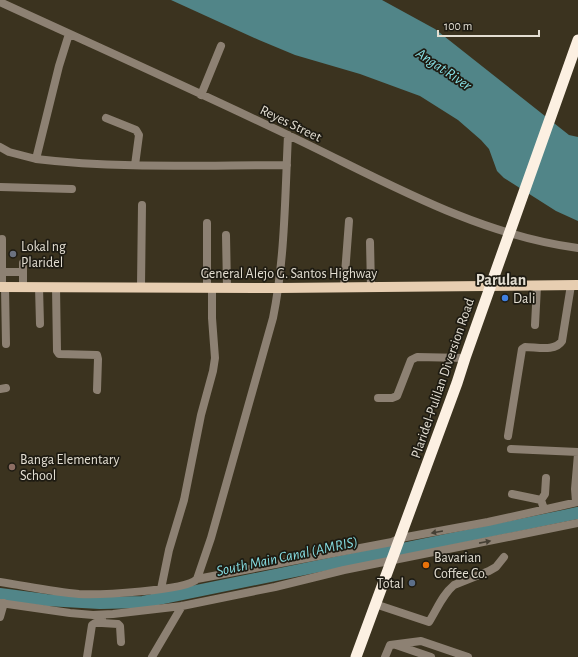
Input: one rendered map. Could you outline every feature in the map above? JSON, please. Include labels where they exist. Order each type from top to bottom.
[{"type":"highway","name":"Plaridel-Pulilan Diversion Road","points":[[356,657],[457,383],[578,40]]},
{"type":"main road","name":"General Alejo G. Santos Highway","points":[[2,287],[141,286],[279,288],[574,285]]},
{"type":"street","name":"Reyes Street","points":[[0,2],[288,135],[422,201],[456,215],[510,233],[562,246],[578,248]]},
{"type":"street","points":[[36,159],[59,66],[69,34]]},
{"type":"street","points":[[201,95],[221,46]]},
{"type":"street","points":[[106,118],[136,130],[138,135],[135,165]]},
{"type":"street","points":[[197,579],[211,538],[273,318],[279,288],[288,135]]},
{"type":"street","points":[[0,147],[9,152],[36,159],[79,163],[135,165],[287,165]]},
{"type":"street","points":[[0,187],[72,189]]},
{"type":"street","points":[[141,286],[142,205]]},
{"type":"street","points":[[344,287],[349,221]]},
{"type":"street","points":[[161,588],[169,550],[184,500],[201,415],[213,371],[214,358],[207,224]]},
{"type":"street","points":[[226,236],[227,287]]},
{"type":"street","points":[[2,239],[2,287],[6,344]]},
{"type":"street","points":[[370,242],[371,287]]},
{"type":"street","points":[[23,263],[23,287]]},
{"type":"street","points":[[2,272],[23,272]]},
{"type":"street","points":[[508,436],[522,349],[525,347],[555,348],[559,345],[562,341],[574,285]]},
{"type":"street","points":[[535,325],[537,286]]},
{"type":"street","points":[[39,287],[40,324]]},
{"type":"street","points":[[56,287],[57,351],[59,354],[97,355],[97,390]]},
{"type":"street","points":[[378,398],[392,398],[397,396],[411,360],[417,358],[465,358]]},
{"type":"street","points":[[0,582],[77,594],[161,588],[194,582],[197,579],[392,542],[577,502],[575,488],[578,453],[511,448]]},
{"type":"street","points":[[541,500],[545,494],[546,478]]},
{"type":"street","points":[[512,494],[541,500]]},
{"type":"street","points":[[541,500],[544,509]]},
{"type":"street","points":[[87,657],[92,625],[102,619],[182,606],[275,587],[393,559],[578,523]]},
{"type":"street","points":[[376,604],[429,622],[450,588],[496,567],[504,557]]},
{"type":"street","points":[[0,617],[2,603],[102,619],[120,626],[122,642]]},
{"type":"street","points":[[152,657],[162,643],[182,606]]},
{"type":"street","points":[[385,657],[389,647],[393,644],[415,641],[426,641],[468,657]]},
{"type":"street","points":[[393,644],[431,657]]},
{"type":"water","name":"Angat River","points":[[171,0],[382,0],[435,29],[569,135],[578,137],[578,221],[556,211],[504,178],[497,171],[489,149],[481,140],[458,120],[420,96],[360,74],[295,55]]},
{"type":"waterway","name":"South Main Canal (AMRIS)","points":[[0,594],[46,600],[100,603],[143,602],[578,513]]},
{"type":"place","name":"Lokal ng Plaridel","points":[[13,254]]},
{"type":"place","name":"Dali","points":[[505,298]]},
{"type":"place","name":"Banga Elementary School","points":[[12,467]]},
{"type":"place","name":"Bavarian Coffee Co.","points":[[426,565]]},
{"type":"place","name":"Total","points":[[412,583]]},
{"type":"district","name":"Parulan","points":[[501,279]]}]
